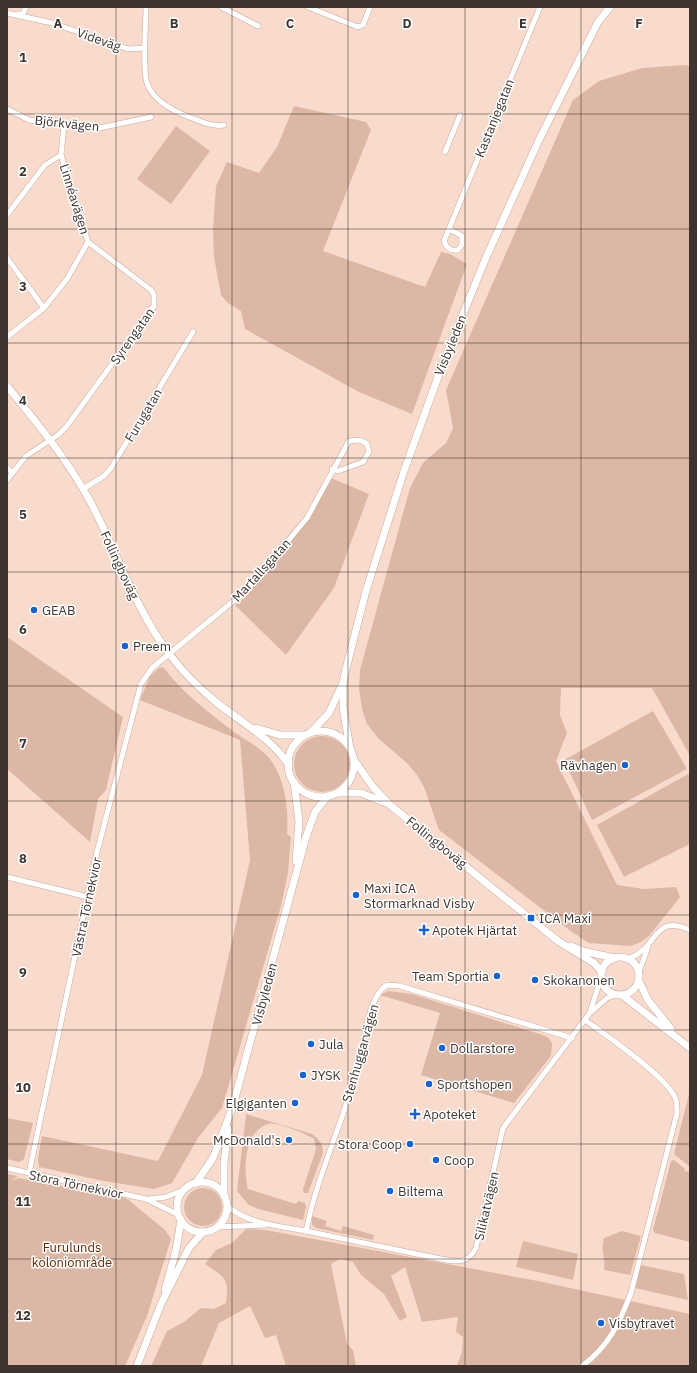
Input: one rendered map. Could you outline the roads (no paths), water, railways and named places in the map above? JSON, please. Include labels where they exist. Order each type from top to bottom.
[{"type":"main road","name":"Visbyleden","points":[[308,734],[329,713],[343,683],[366,591],[404,471],[442,366],[507,209],[538,142],[598,22],[603,7]]},
{"type":"main road","name":"Visbyleden","points":[[598,22],[610,7]]},
{"type":"main road","name":"Follingboväg","points":[[7,386],[51,440],[83,489],[143,612],[169,654],[181,668],[216,702],[252,727],[274,745],[289,765]]},
{"type":"main road","name":"Visbyleden","points":[[343,683],[344,717],[350,748]]},
{"type":"main road","name":"Follingboväg","points":[[252,727],[280,735],[308,734]]},
{"type":"main road","points":[[324,731],[333,733],[341,737],[350,748],[354,760],[352,777],[337,793],[328,796],[308,794],[299,788],[294,781],[289,765],[292,750],[308,734],[324,731]]},
{"type":"main road","name":"Follingboväg","points":[[354,760],[390,805],[558,941],[594,963],[602,975]]},
{"type":"main road","name":"Visbyleden","points":[[294,781],[299,821],[294,878]]},
{"type":"main road","name":"Follingboväg","points":[[337,793],[365,794],[390,805]]},
{"type":"main road","name":"Visbyleden","points":[[196,1184],[213,1158],[232,1109],[273,962],[294,878],[315,812],[328,796]]},
{"type":"main road","name":"Follingboväg","points":[[558,941],[583,951],[616,958]]},
{"type":"main road","points":[[680,1040],[648,1000],[639,981],[639,972],[636,965],[628,959],[616,958],[606,964],[602,975],[605,988],[619,995],[690,1048]]},
{"type":"main road","points":[[619,995],[632,992],[639,981]]},
{"type":"main road","name":"Visbyleden","points":[[224,1196],[224,1163],[232,1109]]},
{"type":"main road","points":[[137,1366],[161,1304],[189,1248],[203,1232],[217,1227],[225,1218],[227,1206],[224,1196],[211,1184],[196,1184],[186,1188],[178,1201],[180,1218],[176,1250],[161,1304]]},
{"type":"main road","points":[[180,1218],[189,1228],[203,1232]]},
{"type":"main road","points":[[133,1366],[149,1334]]},
{"type":"street","points":[[14,14],[23,14],[26,7]]},
{"type":"street","points":[[146,7],[145,48],[147,83],[157,98],[183,114],[214,126],[224,125]]},
{"type":"street","points":[[221,7],[248,19],[258,26]]},
{"type":"street","points":[[308,7],[358,27],[363,25],[370,7]]},
{"type":"street","name":"Kastanjegatan","points":[[449,230],[540,7]]},
{"type":"street","name":"Videväg","points":[[7,13],[52,23],[128,49],[145,48]]},
{"type":"street","name":"Björkvägen","points":[[7,109],[29,120],[95,128],[151,117]]},
{"type":"street","points":[[445,152],[460,115]]},
{"type":"street","name":"Linnéavägen","points":[[7,337],[44,308],[67,278],[88,242],[61,155],[64,125]]},
{"type":"street","points":[[7,215],[45,165],[61,155]]},
{"type":"street","name":"Syrengatan","points":[[51,440],[67,426],[155,303],[154,294],[151,290],[88,242]]},
{"type":"street","points":[[7,258],[44,308]]},
{"type":"street","name":"Furugatan","points":[[83,489],[104,476],[111,468],[193,332]]},
{"type":"street","points":[[7,480],[26,456],[51,440]]},
{"type":"street","name":"Martallsgatan","points":[[169,654],[248,589],[307,518],[332,469],[349,441],[360,440],[367,444],[369,452],[363,462],[338,470],[332,469]]},
{"type":"street","points":[[7,468],[13,473]]},
{"type":"street","name":"Västra Törnekvior","points":[[29,1173],[88,897],[139,689],[149,671],[169,654]]},
{"type":"street","points":[[7,877],[88,897]]},
{"type":"street","points":[[628,959],[641,953],[659,930],[666,925],[677,924],[690,930]]},
{"type":"street","points":[[639,972],[648,946]]},
{"type":"street","points":[[589,1014],[602,975]]},
{"type":"street","name":"Stenhuggarvägen","points":[[306,1231],[312,1202],[359,1063],[365,1031],[378,992],[382,988],[387,985],[400,986],[572,1038]]},
{"type":"street","points":[[589,1014],[607,998],[619,995]]},
{"type":"street","name":"Silikatvägen","points":[[306,1231],[457,1262],[467,1261],[472,1256],[476,1248],[504,1128],[589,1014]]},
{"type":"street","points":[[582,1366],[598,1354],[623,1315],[631,1293],[677,1113],[677,1103],[674,1096],[660,1078],[585,1020]]},
{"type":"street","name":"Stora Törnekvior","points":[[7,1168],[146,1199]]},
{"type":"street","points":[[146,1199],[166,1197],[186,1188]]},
{"type":"street","points":[[146,1199],[180,1218]]},
{"type":"street","points":[[227,1206],[238,1214],[272,1225],[306,1231]]},
{"type":"street","points":[[217,1227],[272,1225]]},
{"type":"place","name":"GEAB","points":[[34,610]]},
{"type":"place","name":"Preem","points":[[125,646]]},
{"type":"place","name":"Rävhagen","points":[[625,765]]},
{"type":"place","name":"Maxi ICA Stormarknad Visby","points":[[356,895]]},
{"type":"place","name":"ICA Maxi","points":[[531,918]]},
{"type":"place","name":"Apotek Hjärtat","points":[[424,930]]},
{"type":"place","name":"Team Sportia","points":[[497,976]]},
{"type":"place","name":"Skokanonen","points":[[535,980]]},
{"type":"place","name":"Jula","points":[[311,1044]]},
{"type":"place","name":"Dollarstore","points":[[442,1048]]},
{"type":"place","name":"JYSK","points":[[303,1075]]},
{"type":"place","name":"Sportshopen","points":[[429,1084]]},
{"type":"place","name":"Elgiganten","points":[[295,1103]]},
{"type":"place","name":"Apoteket","points":[[415,1114]]},
{"type":"place","name":"McDonald's","points":[[289,1140]]},
{"type":"place","name":"Stora Coop","points":[[410,1144]]},
{"type":"place","name":"Coop","points":[[436,1160]]},
{"type":"place","name":"Biltema","points":[[390,1191]]},
{"type":"place","name":"Visbytravet","points":[[601,1323]]},
{"type":"park label","name":"Furulunds koloniområde","points":[[72,1254]]}]
